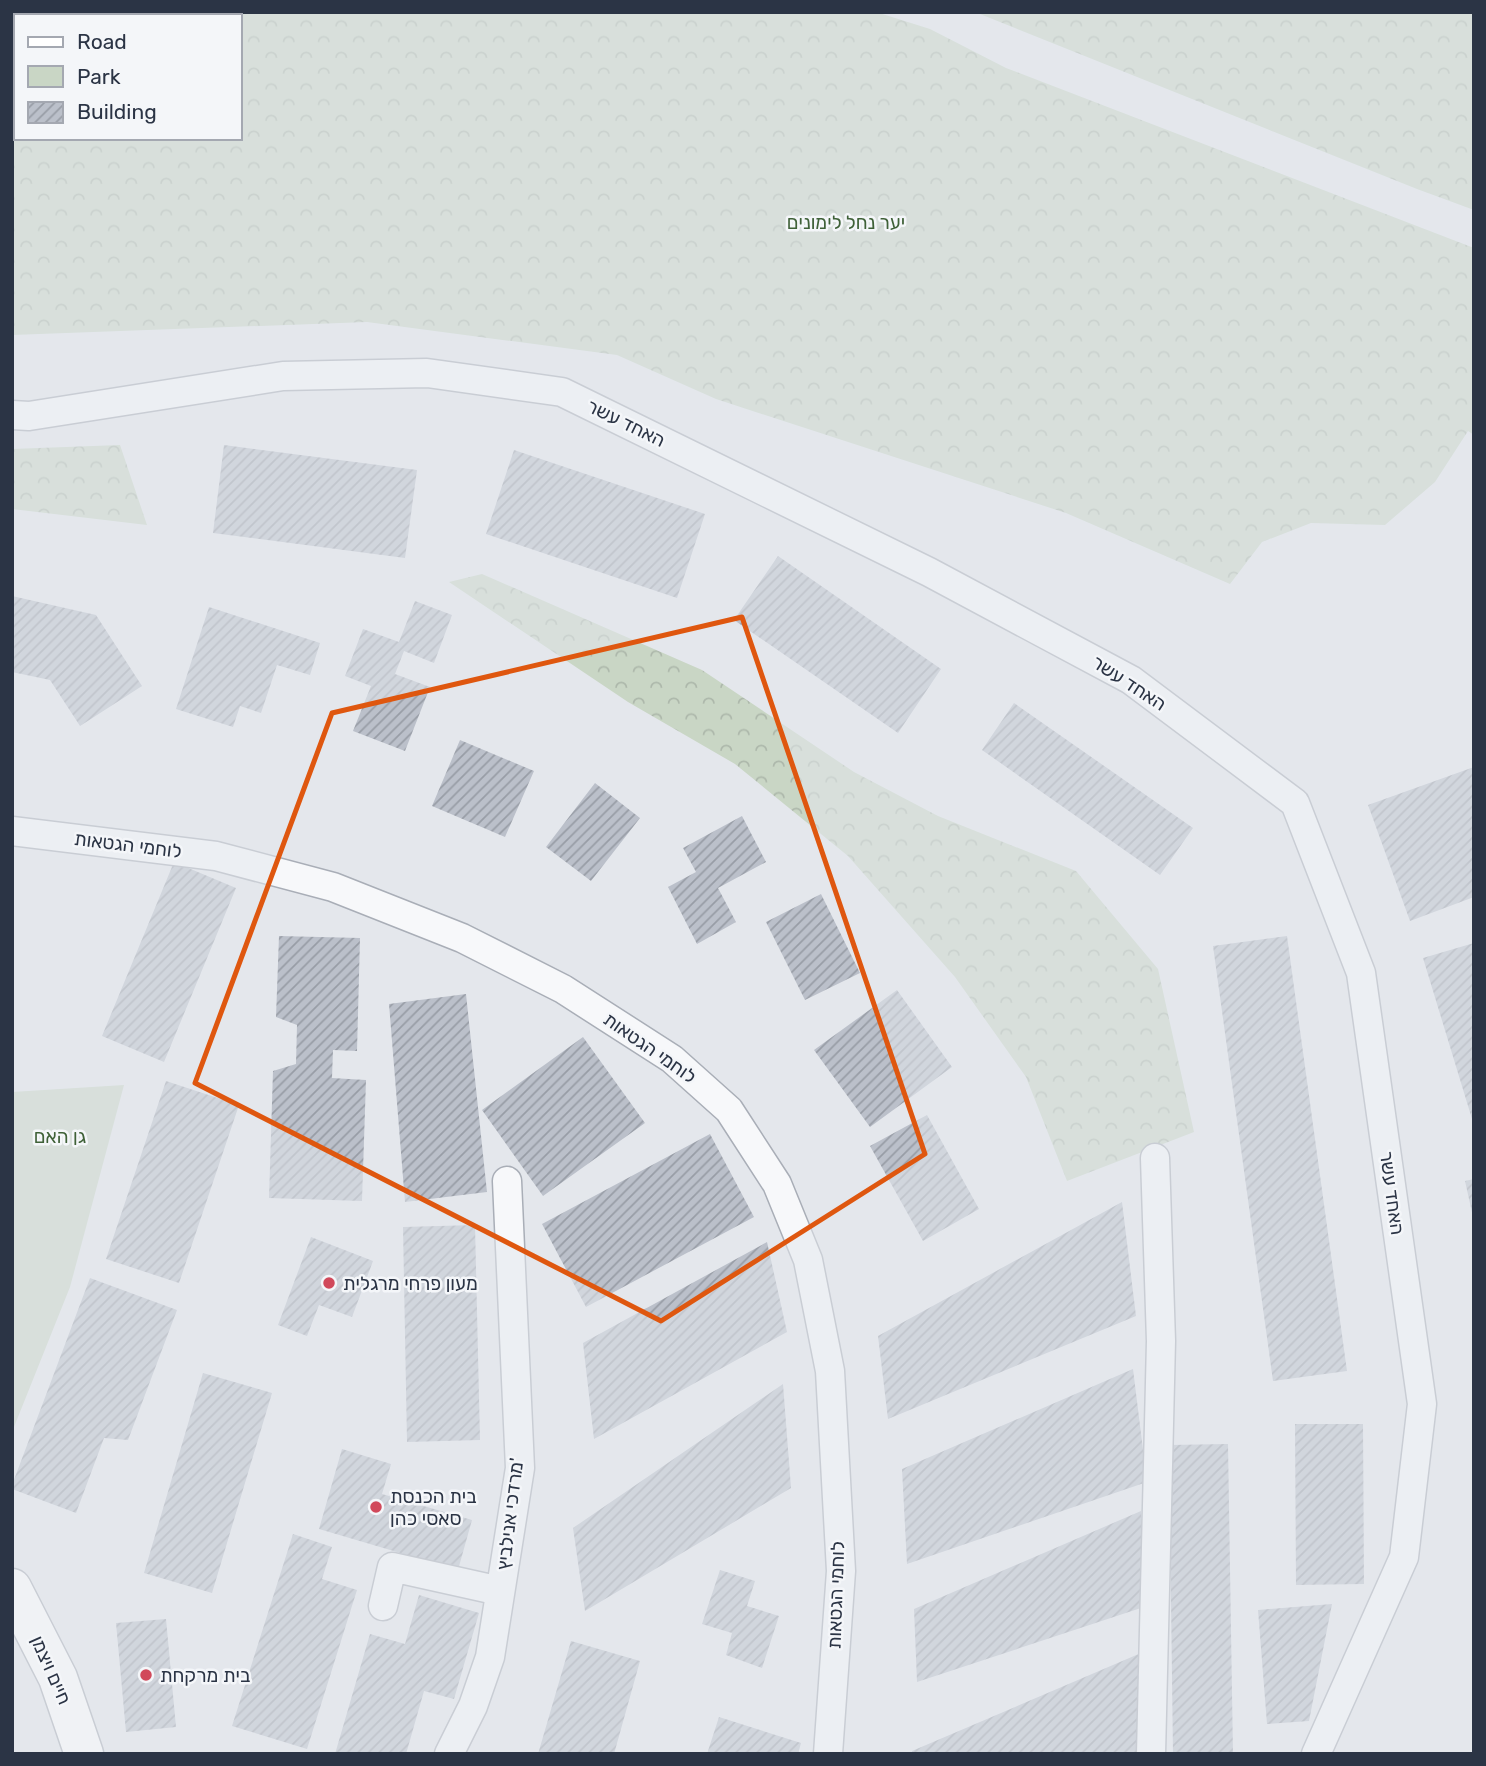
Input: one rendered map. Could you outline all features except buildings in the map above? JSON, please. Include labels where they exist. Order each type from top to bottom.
[{"type":"street","name":"האחד עשר","points":[[12,415],[29,416],[283,376],[427,373],[562,392],[929,572],[1131,680],[1295,803],[1361,973],[1422,1404],[1404,1556],[1316,1754]]},
{"type":"street","name":"לוחמי הגטאות","points":[[12,831],[216,856],[333,887],[462,938],[563,989],[672,1059],[729,1110],[777,1184],[808,1260],[830,1371],[841,1571],[828,1754]]},
{"type":"street","points":[[1151,1754],[1161,1341],[1155,1158]]},
{"type":"street","name":"מרדכי אנילביץ'","points":[[449,1754],[472,1706],[490,1657],[520,1468],[507,1181]]},
{"type":"street","points":[[383,1606],[392,1567],[500,1591]]},
{"type":"street","name":"חיים ויצמן","points":[[12,1588],[58,1678],[84,1754]]},
{"type":"highlighted area","points":[[742,617],[925,1154],[661,1321],[195,1083],[332,713]]},
{"type":"green space","name":"יער נחל לימונים","points":[[876,12],[930,29],[1006,68],[1474,248],[1474,435],[1468,431],[1435,482],[1385,525],[1311,523],[1262,542],[1230,584],[1066,513],[716,399],[617,355],[367,322],[12,335],[12,84],[14,83],[14,140],[242,140],[242,14],[226,14]]},
{"type":"green space","points":[[975,12],[1474,12],[1474,210],[1417,189]]},
{"type":"green space","points":[[120,445],[147,525],[12,509],[12,449]]},
{"type":"green space","points":[[482,574],[702,670],[854,772],[938,816],[1076,871],[1158,969],[1194,1132],[1067,1181],[1026,1077],[955,977],[848,856],[735,764],[628,702],[449,582]]},
{"type":"green space","name":"גן האם","points":[[124,1085],[70,1287],[12,1432],[12,1092]]},
{"type":"place","name":"מעון פרחי מרגלית","points":[[329,1283]]},
{"type":"place","name":"בית הכנסת סאסי כהן","points":[[376,1507]]},
{"type":"place","name":"בית מרקחת","points":[[146,1675]]}]
